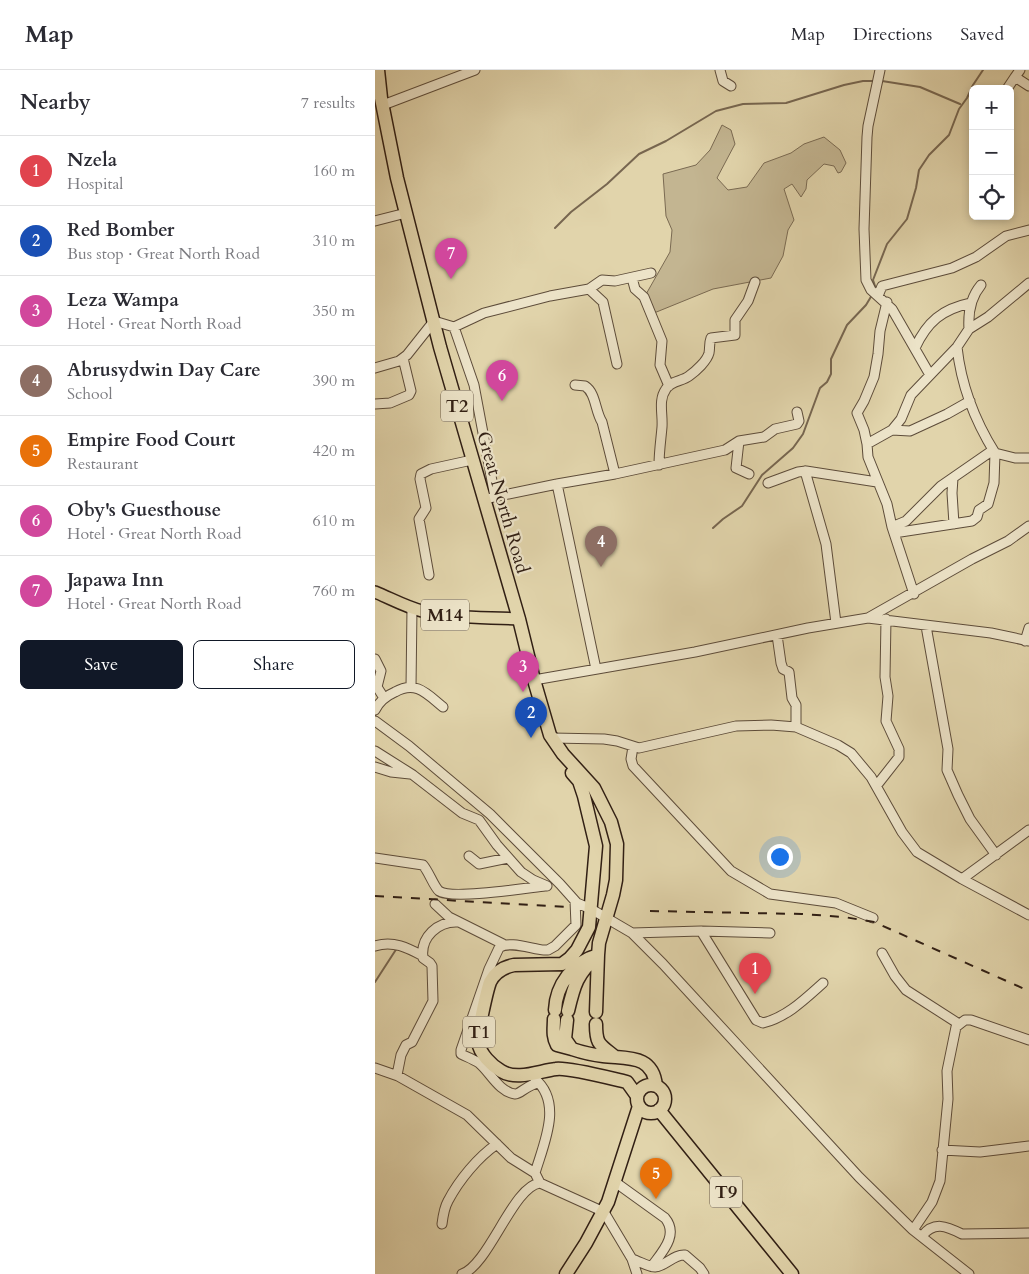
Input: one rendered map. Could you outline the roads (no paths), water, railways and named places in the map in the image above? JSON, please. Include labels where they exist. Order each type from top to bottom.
[{"type":"highway","name":"Great North Road","points":[[378,70],[380,100],[397,178],[472,460],[489,498],[534,680],[552,738],[552,747],[555,755],[575,776],[581,786],[596,846],[591,909]]},
{"type":"highway","points":[[552,738],[594,788],[611,822],[617,844],[613,896],[599,943],[596,1018],[596,1038],[599,1044],[614,1056]]},
{"type":"highway","name":"T1","points":[[591,909],[589,927],[571,958],[562,964],[555,965],[507,966],[497,973],[490,982],[478,1042],[487,1060],[502,1072],[520,1076],[559,1068],[627,1082],[638,1101]]},
{"type":"highway","points":[[598,955],[586,966],[575,984],[553,1034],[557,1045],[603,1056],[634,1058],[646,1064],[653,1072],[656,1086]]},
{"type":"highway","points":[[566,1274],[604,1212],[615,1182],[638,1101],[643,1088],[649,1085],[656,1086],[661,1089],[665,1098],[664,1105],[653,1113],[646,1112],[638,1101]]},
{"type":"highway","name":"T9","points":[[659,1110],[792,1274]]},
{"type":"main road","name":"M14","points":[[375,592],[412,608],[438,614],[472,618],[519,619]]},
{"type":"street","points":[[380,100],[475,70]]},
{"type":"street","points":[[720,70],[723,81],[731,86]]},
{"type":"street","points":[[880,70],[868,126],[864,229],[866,280],[871,290],[887,302],[892,309],[930,375]]},
{"type":"street","points":[[1010,85],[1018,74],[1029,86]]},
{"type":"street","points":[[375,221],[406,213]]},
{"type":"street","points":[[878,296],[882,286],[952,268],[976,257],[1006,236],[1029,230]]},
{"type":"street","points":[[375,368],[403,358],[416,345],[434,321],[455,327],[484,313],[550,296],[589,289],[603,280],[613,282],[651,273]]},
{"type":"street","points":[[632,278],[635,289],[644,298],[661,338],[660,365],[669,386]]},
{"type":"street","points":[[659,465],[662,402],[665,390],[669,386],[688,377],[707,359],[711,338],[735,335],[735,320],[748,301],[755,282]]},
{"type":"street","points":[[867,444],[892,430],[901,419],[911,395],[957,347],[969,329],[988,317],[1029,283]]},
{"type":"street","points":[[969,329],[971,303],[976,291],[981,286]]},
{"type":"street","points":[[589,289],[603,302],[617,364]]},
{"type":"street","points":[[887,302],[880,331],[879,354],[874,377],[857,414],[864,430],[868,457],[887,504],[893,530],[914,594]]},
{"type":"street","points":[[915,348],[928,325],[952,308],[971,303]]},
{"type":"street","points":[[455,327],[474,385],[489,498],[615,474],[725,450],[739,441],[763,437],[775,429],[796,424],[799,421],[797,412]]},
{"type":"street","points":[[893,530],[972,521],[977,517],[979,510],[988,504],[994,483],[994,451],[970,401],[960,372],[957,347]]},
{"type":"street","points":[[375,404],[391,402],[409,395],[411,391],[403,358]]},
{"type":"street","points":[[575,386],[585,386],[591,392],[603,422],[615,474]]},
{"type":"street","points":[[892,430],[910,431],[970,401]]},
{"type":"street","points":[[739,441],[736,468],[749,474]]},
{"type":"street","points":[[994,451],[1015,458],[1029,458]]},
{"type":"street","points":[[893,530],[906,521],[926,500],[953,478],[994,451]]},
{"type":"street","points":[[429,575],[419,519],[426,508],[420,479],[421,474],[431,469],[472,460]]},
{"type":"street","points":[[768,483],[805,471],[877,482]]},
{"type":"street","points":[[805,471],[827,544],[836,623]]},
{"type":"street","points":[[953,478],[952,493],[955,524]]},
{"type":"street","points":[[557,484],[596,669]]},
{"type":"street","points":[[868,618],[914,594],[972,559],[1027,532]]},
{"type":"street","points":[[411,687],[412,608]]},
{"type":"street","points":[[534,680],[695,652],[868,618],[991,633],[1027,641],[1029,628]]},
{"type":"street","points":[[877,785],[899,757],[899,749],[886,721],[888,696],[885,671],[886,619]]},
{"type":"street","points":[[926,626],[948,749],[947,770],[970,819],[996,854]]},
{"type":"street","points":[[777,635],[781,663],[783,669],[789,672],[792,698],[796,705],[796,727]]},
{"type":"street","points":[[375,659],[381,671],[377,687],[384,698]]},
{"type":"street","points":[[375,710],[384,698],[403,687],[422,690],[443,707]]},
{"type":"street","points":[[375,721],[409,746],[490,814],[575,901],[632,933],[663,964],[859,1177],[913,1230],[969,1274]]},
{"type":"street","points":[[552,738],[604,739],[617,741],[633,747],[645,748],[736,726],[771,725],[796,727],[839,745],[851,753],[877,785],[902,832],[917,852],[962,879],[1029,914]]},
{"type":"street","points":[[633,747],[631,759],[633,766],[731,871],[770,894],[836,903],[873,918]]},
{"type":"street","points":[[375,751],[413,775],[462,813],[481,821],[494,841],[528,877],[547,886]]},
{"type":"street","points":[[375,767],[391,772],[413,775]]},
{"type":"street","points":[[962,879],[1029,830]]},
{"type":"street","points":[[469,856],[479,864],[509,858]]},
{"type":"street","points":[[375,858],[423,865],[437,889],[443,893],[473,894],[560,884]]},
{"type":"street","points":[[435,904],[449,917],[503,944],[544,950],[555,946],[576,924],[575,901]]},
{"type":"street","points":[[423,956],[424,943],[436,928],[445,922],[458,922]]},
{"type":"street","points":[[632,933],[701,931],[770,933]]},
{"type":"street","points":[[701,931],[756,1020],[763,1024],[797,1006],[823,983]]},
{"type":"street","points":[[375,946],[390,943],[406,947],[423,956],[432,966],[433,1001],[412,1042],[406,1045],[401,1055],[397,1075]]},
{"type":"street","points":[[503,944],[499,948],[489,969],[461,1052],[464,1056],[481,1065],[502,1088],[515,1094],[518,1094],[530,1084],[539,1083]]},
{"type":"street","points":[[882,952],[895,976],[906,990],[959,1024]]},
{"type":"street","points":[[913,1230],[936,1194],[940,1181],[948,1099],[947,1071],[954,1032],[959,1024],[965,1020],[971,1020],[1029,1040]]},
{"type":"street","points":[[375,1068],[397,1075],[463,1112],[511,1158],[535,1173],[540,1183],[604,1212],[632,1259],[637,1274]]},
{"type":"street","points":[[529,1074],[539,1083],[548,1099],[550,1109],[546,1141],[535,1173]]},
{"type":"street","points":[[442,1224],[448,1200],[467,1173],[486,1152],[497,1144]]},
{"type":"street","points":[[943,1150],[981,1152],[1029,1146]]},
{"type":"street","points":[[615,1182],[669,1222],[670,1239],[653,1266]]},
{"type":"street","points":[[462,1274],[474,1266],[520,1198],[532,1186],[540,1183]]},
{"type":"street","points":[[922,1236],[929,1228],[937,1226],[963,1234],[1029,1233]]},
{"type":"street","points":[[632,1259],[657,1266],[681,1254],[685,1255],[700,1268],[704,1274]]},
{"type":"waterway","points":[[876,289],[873,280],[887,244],[907,219],[919,170],[929,155],[949,135],[959,109],[983,70]]},
{"type":"waterway","points":[[555,228],[639,154],[666,141],[716,111],[743,104],[786,103],[844,85],[863,81],[876,81]]},
{"type":"waterway","points":[[882,81],[920,87],[960,104]]},
{"type":"waterway","points":[[713,528],[742,506],[762,475],[793,448],[803,434],[820,388],[827,382],[831,374],[831,359],[847,325],[866,305],[872,295]]},
{"type":"waterway","points":[[375,982],[397,948]]},
{"type":"railway","points":[[375,896],[567,907]]},
{"type":"railway","points":[[650,911],[802,914],[844,917],[874,922],[1029,991]]},
{"type":"place","name":"Japawa Inn","points":[[451,279]]},
{"type":"place","name":"Oby's Guesthouse","points":[[502,401]]},
{"type":"place","name":"Abrusydwin Day Care","points":[[601,567]]},
{"type":"place","name":"Leza Wampa","points":[[523,692]]},
{"type":"place","name":"Red Bomber","points":[[531,738]]},
{"type":"place","name":"Nzela","points":[[755,994]]},
{"type":"place","name":"Empire Food Court","points":[[656,1199]]}]
